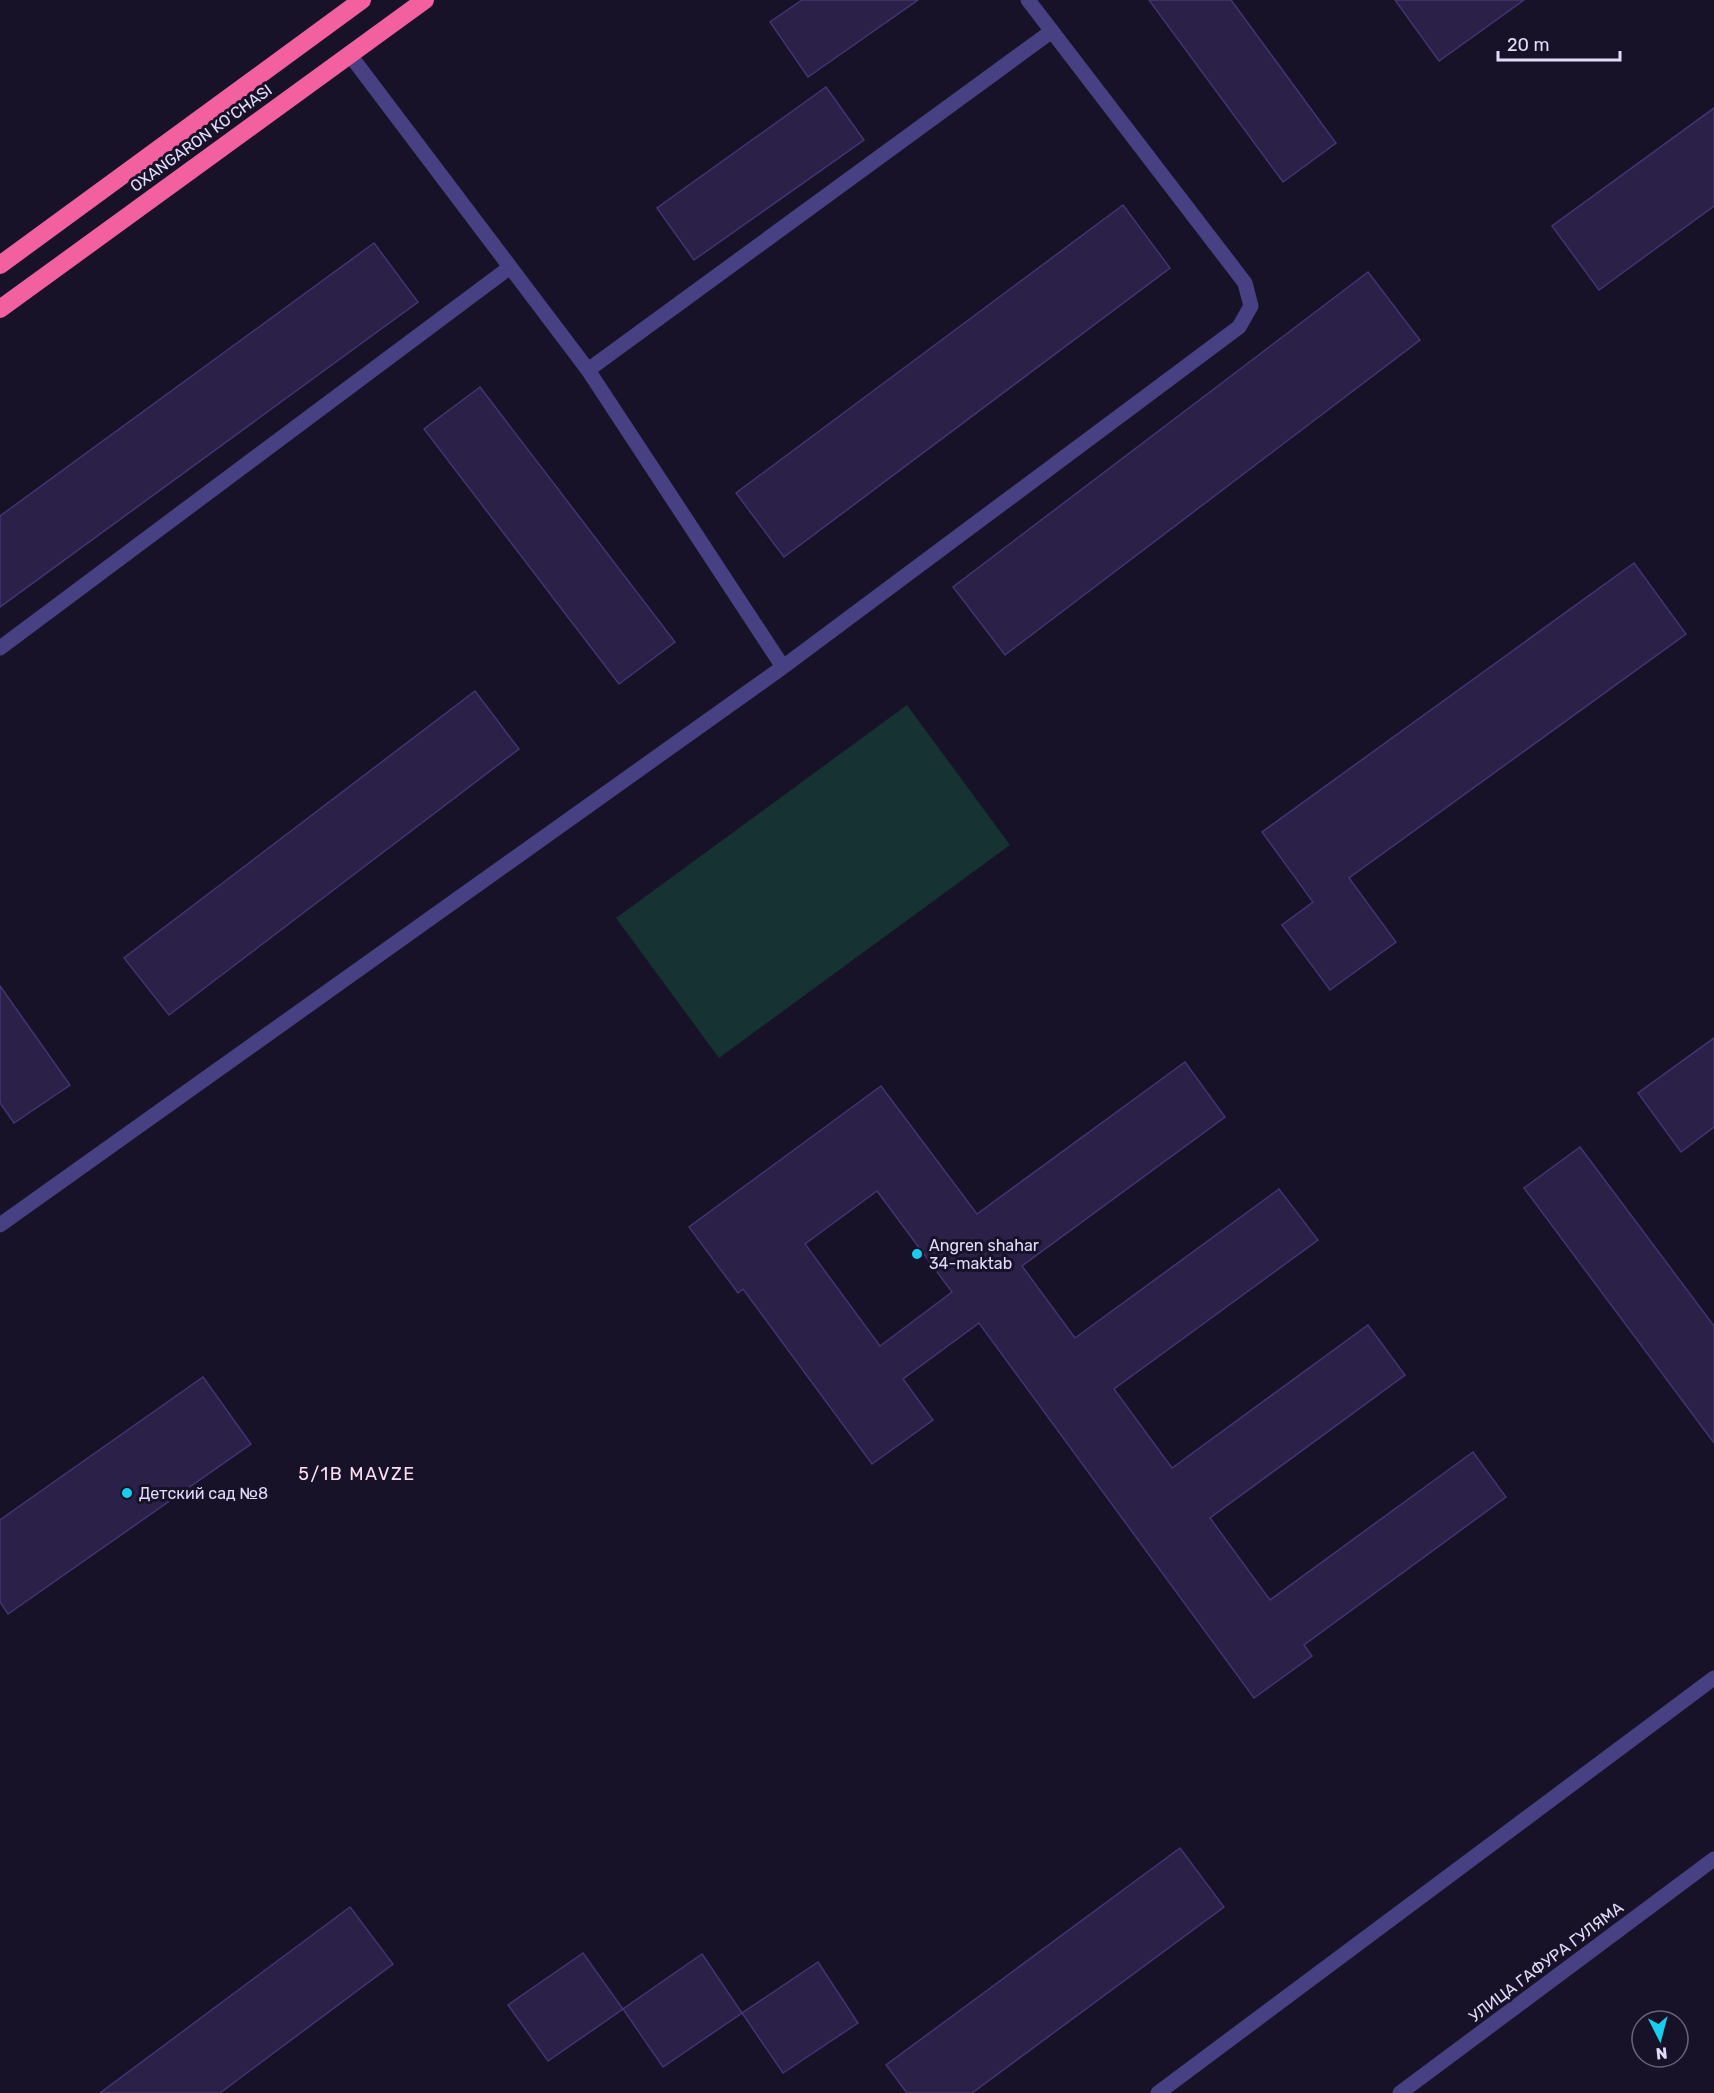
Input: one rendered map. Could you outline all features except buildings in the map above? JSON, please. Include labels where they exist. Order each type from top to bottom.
[{"type":"highway","name":"OXANGARON KO'CHASI","points":[[0,265],[362,0]]},
{"type":"highway","name":"OXANGARON KO'CHASI","points":[[0,309],[350,55],[400,7],[425,0]]},
{"type":"street","points":[[0,1225],[783,667],[1239,327],[1251,306],[1245,283],[1028,0]]},
{"type":"street","points":[[588,370],[1052,31]]},
{"type":"street","points":[[350,55],[588,370],[783,667]]},
{"type":"street","points":[[0,648],[509,268]]},
{"type":"street","points":[[1158,2093],[1714,1678]]},
{"type":"street","name":"УЛИЦА ГАФУРА ГУЛЯМА","points":[[1400,2093],[1714,1859]]},
{"type":"green space","points":[[907,705],[1010,845],[719,1058],[616,918]]},
{"type":"place","name":"Angren shahar 34-maktab","points":[[917,1254]]},
{"type":"place","name":"Детский сад №8","points":[[127,1493]]},
{"type":"district","name":"5/1B MAVZE","points":[[357,1474]]}]
